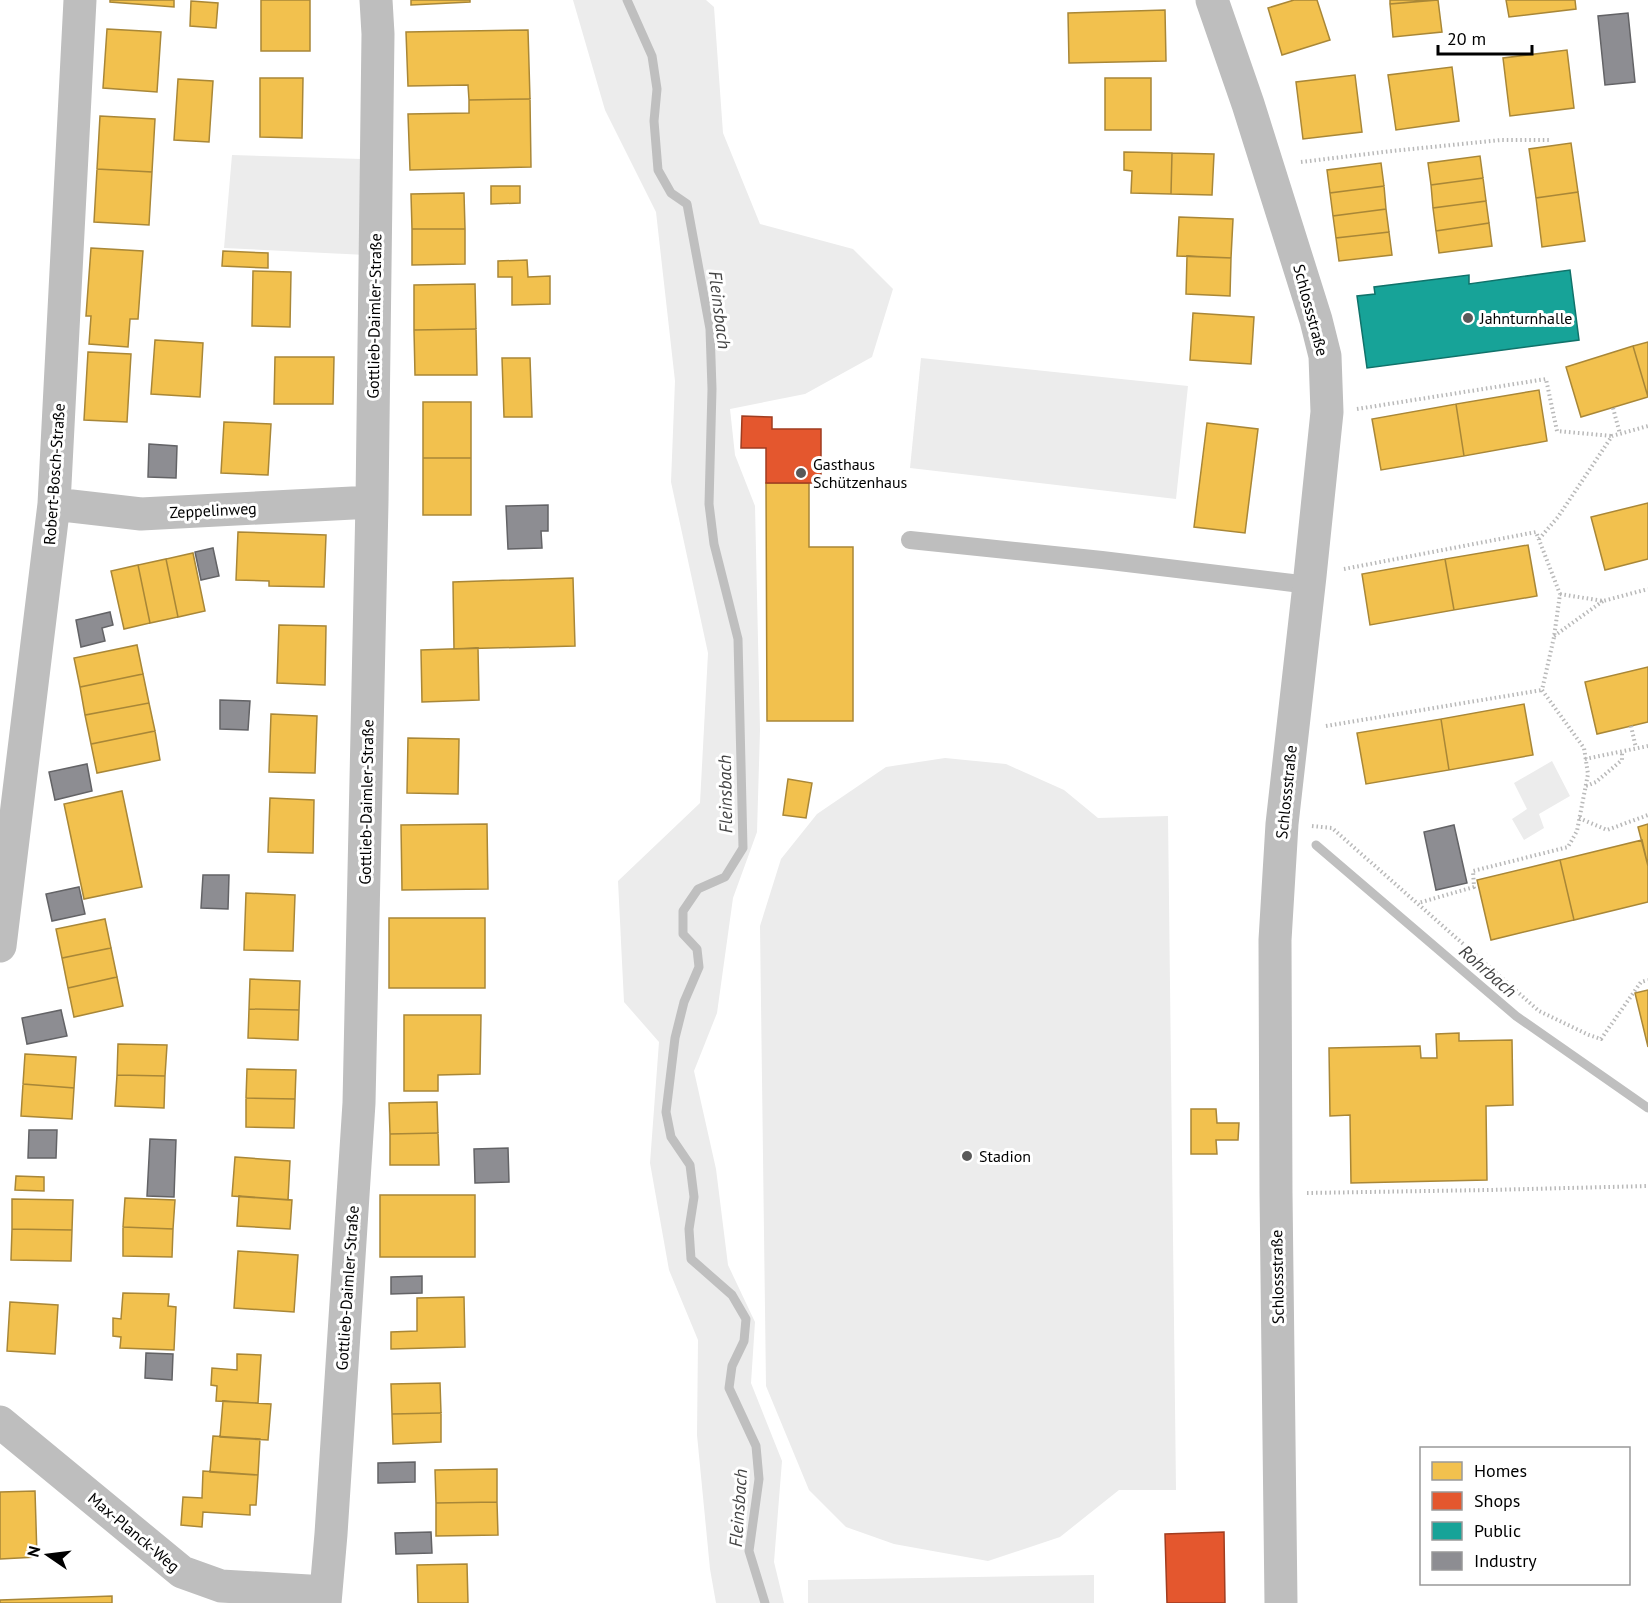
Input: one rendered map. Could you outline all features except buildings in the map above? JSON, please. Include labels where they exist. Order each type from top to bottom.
[{"type":"street","name":"Robert-Bosch-Straße","points":[[0,946],[54,504],[80,0]]},
{"type":"street","name":"Gottlieb-Daimler-Straße","points":[[325,1598],[359,1103],[372,502],[378,34],[376,0]]},
{"type":"street","name":"Schlossstraße","points":[[1212,0],[1268,166],[1319,329],[1325,356],[1327,412],[1282,824],[1275,940],[1281,1603]]},
{"type":"street","name":"Zeppelinweg","points":[[54,504],[141,514],[372,502]]},
{"type":"street","name":"Max-Planck-Weg","points":[[0,1422],[182,1572],[221,1586],[325,1598]]},
{"type":"lane","points":[[910,540],[1309,580]]},
{"type":"path","points":[[1268,166],[1500,140],[1551,140]]},
{"type":"path","points":[[1327,412],[1347,411],[1546,379],[1557,431],[1612,436],[1648,426]]},
{"type":"path","points":[[1613,408],[1620,434]]},
{"type":"path","points":[[1539,539],[1558,517],[1612,436]]},
{"type":"path","points":[[1309,580],[1536,532],[1560,594],[1554,637],[1542,690],[1584,748],[1588,774],[1577,831],[1568,847],[1473,871],[1474,887],[1418,903]]},
{"type":"path","points":[[1554,637],[1603,601],[1648,589]]},
{"type":"path","points":[[1560,594],[1603,601]]},
{"type":"path","points":[[1292,731],[1542,690]]},
{"type":"path","points":[[1631,726],[1636,748]]},
{"type":"path","points":[[1586,759],[1648,746]]},
{"type":"path","points":[[1586,786],[1596,782],[1622,760],[1622,751]]},
{"type":"path","points":[[1579,818],[1607,830],[1648,815]]},
{"type":"path","points":[[1282,824],[1332,828],[1539,1011],[1589,1035],[1601,1039],[1641,982],[1648,980]]},
{"type":"path","points":[[1276,1193],[1648,1186]]},
{"type":"shaded area","points":[[573,0],[706,0],[714,7],[723,133],[760,224],[853,249],[893,289],[872,357],[805,394],[730,409],[735,455],[755,506],[760,730],[757,832],[733,898],[717,1013],[694,1071],[716,1169],[728,1265],[755,1322],[751,1383],[782,1461],[774,1562],[784,1603],[716,1603],[710,1569],[697,1435],[698,1340],[669,1270],[650,1163],[659,1042],[624,1002],[618,881],[700,803],[708,653],[671,482],[675,381],[656,212],[605,110]]},
{"type":"shaded area","points":[[232,155],[362,159],[366,255],[224,248]]},
{"type":"shaded area","points":[[921,358],[1188,386],[1176,499],[910,468]]},
{"type":"shaded area","name":"Stadion","points":[[945,758],[1006,764],[1064,790],[1098,818],[1168,816],[1176,1490],[1119,1490],[1060,1537],[988,1561],[894,1544],[846,1527],[809,1490],[766,1386],[760,926],[781,859],[817,814],[886,767]]},
{"type":"shaded area","points":[[1552,761],[1570,796],[1539,814],[1544,828],[1524,840],[1512,819],[1527,809],[1514,783]]},
{"type":"shaded area","points":[[1094,1575],[1094,1603],[808,1603],[808,1580]]},
{"type":"waterway","name":"Fleinsbach","points":[[627,0],[652,56],[657,89],[654,121],[658,170],[671,193],[687,204],[710,329],[712,389],[709,504],[714,544],[738,639],[743,848],[725,877],[698,889],[683,911],[683,934],[697,949],[699,967],[684,1002],[675,1038],[666,1112],[671,1137],[690,1165],[694,1197],[689,1229],[691,1259],[732,1295],[746,1319],[744,1341],[732,1366],[729,1388],[756,1446],[759,1479],[749,1551],[765,1603]]},
{"type":"waterway","name":"Rohrbach","points":[[1316,845],[1516,1016],[1648,1108]]},
{"type":"place","name":"Jahnturnhalle","points":[[1468,318]]},
{"type":"place","name":"Gasthaus Schützenhaus","points":[[801,473]]},
{"type":"place","name":"Stadion","points":[[967,1156]]}]
